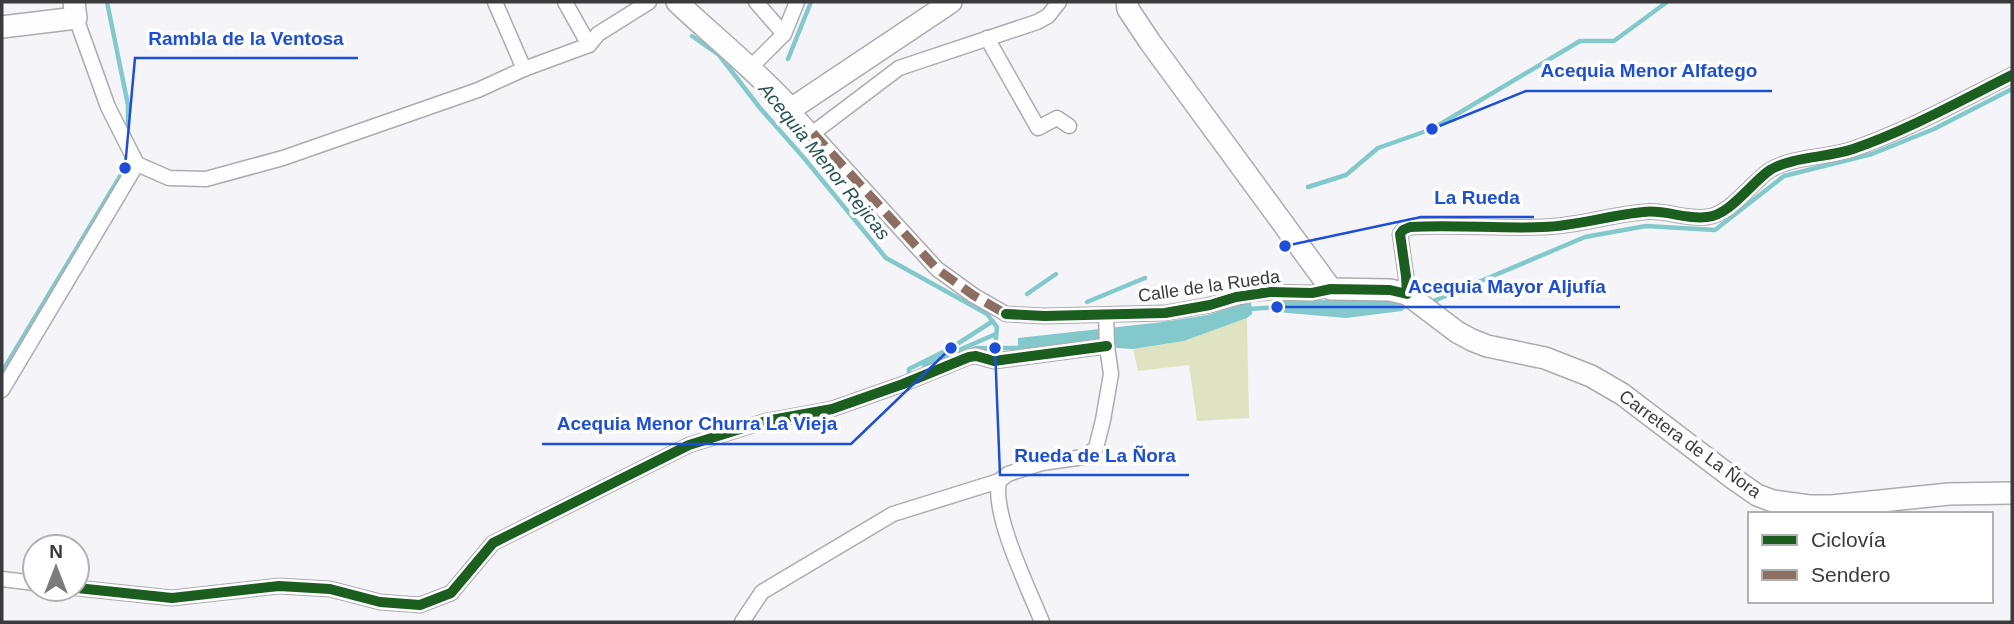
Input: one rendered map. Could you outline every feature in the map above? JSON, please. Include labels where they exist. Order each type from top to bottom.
[{"type":"main road","name":"Calle de la Rueda","points":[[677,2],[717,41],[768,84],[791,109]]},
{"type":"main road","points":[[791,109],[951,2]]},
{"type":"main road","points":[[1124,4],[1208,124],[1331,289],[1390,290],[1415,300]]},
{"type":"main road","points":[[2,27],[75,10]]},
{"type":"main road","name":"Carretera de La Ñora","points":[[1415,300],[1472,340],[1487,346],[1545,358],[1591,376],[1622,394],[1757,495],[1773,501],[1832,506],[1949,494],[2012,493]]},
{"type":"street","points":[[495,2],[524,69]]},
{"type":"street","points":[[565,2],[589,45]]},
{"type":"street","points":[[75,10],[108,107],[137,164],[169,178],[206,179],[283,158],[478,90],[524,69],[589,45],[598,34],[649,2]]},
{"type":"street","points":[[756,2],[784,34]]},
{"type":"street","points":[[750,68],[784,34],[797,2]]},
{"type":"street","points":[[813,133],[899,68],[1037,22],[1048,16],[1059,2]]},
{"type":"street","points":[[987,38],[1038,128],[1057,118],[1069,126]]},
{"type":"street","points":[[1415,300],[1406,276],[1400,234],[1410,227],[1545,227],[1572,225],[1644,211],[1706,218],[1727,208],[1763,176],[1783,164],[1868,144],[2012,75]]},
{"type":"street","name":"Calle de la Rueda","points":[[791,109],[937,270],[1006,314],[1106,320],[1165,313],[1270,292],[1312,293],[1331,289]]},
{"type":"street","points":[[2,390],[137,164]]},
{"type":"street","points":[[742,622],[762,592],[893,514],[999,481],[1008,474],[1042,463],[1084,457],[1096,448],[1111,374],[1106,320]]},
{"type":"street","points":[[91,589],[172,598],[279,586],[330,589],[380,602],[420,605],[451,593],[493,543],[689,444],[766,421],[832,409],[969,357],[994,361],[1107,346]]},
{"type":"street","points":[[999,481],[997,491],[1002,520],[1042,622]]},
{"type":"street","points":[[2,579],[21,581]]},
{"type":"green space","points":[[1247,318],[1249,418],[1197,421],[1189,365],[1138,371],[1133,349],[1184,341]]},
{"type":"water","points":[[1392,299],[1409,305],[1402,311],[1346,318],[1277,312],[1277,301]]},
{"type":"water","points":[[1251,302],[1252,314],[1247,318],[1184,341],[1133,349],[1102,343],[1018,351],[1018,338],[1163,322],[1207,315]]},
{"type":"waterway","points":[[107,2],[128,105],[128,135]]},
{"type":"waterway","points":[[788,59],[811,2]]},
{"type":"waterway","points":[[1308,187],[1346,175],[1378,148],[1432,129],[1580,41],[1614,41],[1667,2]]},
{"type":"waterway","name":"Acequia Menor Rejicas","points":[[692,36],[719,55],[886,258],[987,314],[997,327],[995,348]]},
{"type":"waterway","points":[[1429,303],[1585,237],[1646,226],[1715,230],[1784,176],[1872,154],[1934,129],[2012,89]]},
{"type":"waterway","points":[[2,372],[125,168],[127,154]]},
{"type":"waterway","points":[[1027,294],[1056,274]]},
{"type":"waterway","points":[[1087,302],[1145,278]]},
{"type":"waterway","points":[[1247,309],[1280,307]]},
{"type":"waterway","points":[[909,374],[909,369],[951,348],[993,321]]},
{"type":"waterway","points":[[924,365],[996,334]]},
{"type":"waterway","name":"Acequia Menor Rejicas","points":[[968,351],[976,348],[1021,348]]},
{"type":"marked path","points":[[813,133],[937,269],[973,295],[1012,316]]},
{"type":"cycle path","points":[[1006,314],[1044,316],[1165,313],[1270,292],[1312,293],[1331,289],[1390,290],[1407,294],[1400,234],[1410,227],[1556,226],[1651,211],[1699,218],[1716,215],[1732,205],[1779,165],[1853,149],[1934,115],[2012,75]]},
{"type":"cycle path","points":[[91,589],[172,598],[279,586],[330,589],[380,602],[420,605],[451,593],[493,543],[689,445],[766,421],[832,409],[969,357],[994,361],[1107,346]]},
{"type":"place","name":"Acequia Menor Alfatego","points":[[1432,129]]},
{"type":"place","name":"Rambla de la Ventosa","points":[[125,168]]},
{"type":"place","name":"La Rueda","points":[[1285,246]]},
{"type":"place","name":"Acequia Mayor Aljufía","points":[[1277,307]]},
{"type":"place","name":"Acequia Menor Churra La Vieja","points":[[951,348]]},
{"type":"place","name":"Rueda de La Ñora","points":[[995,348]]}]
